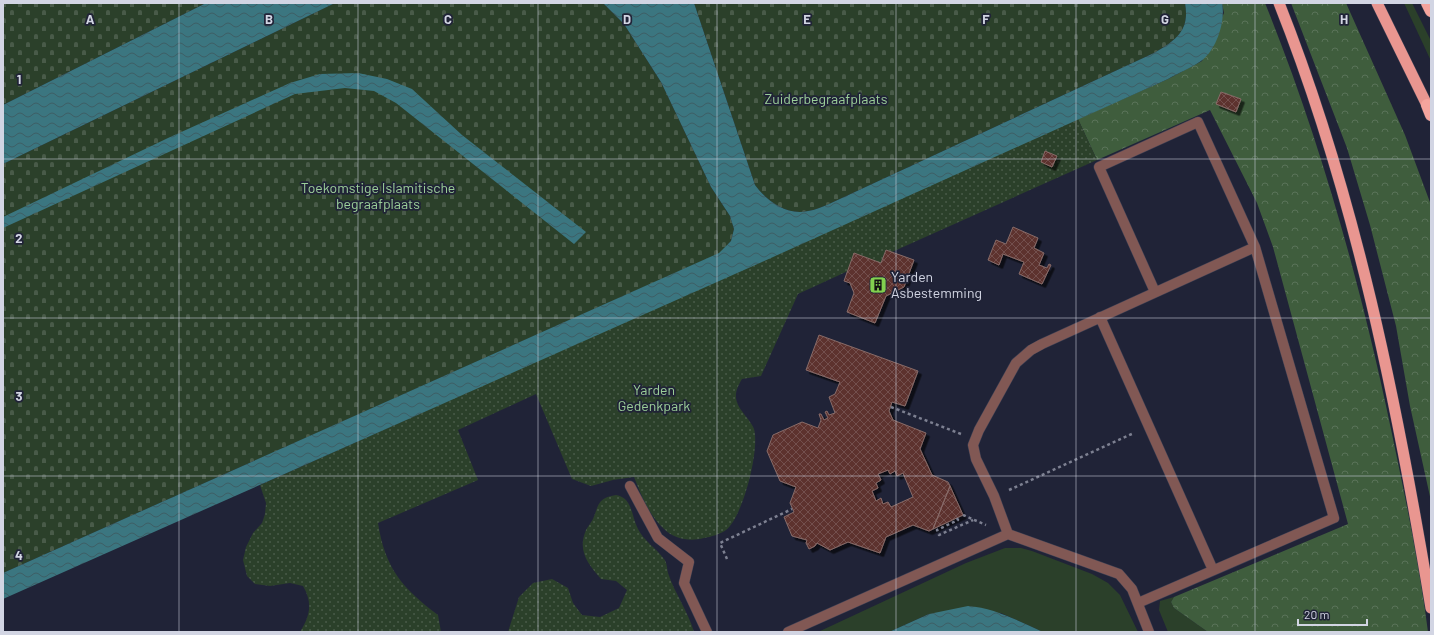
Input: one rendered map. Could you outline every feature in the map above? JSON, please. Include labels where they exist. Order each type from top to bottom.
[{"type":"highway","points":[[1279,3],[1334,158],[1364,270],[1410,481],[1431,608]]},
{"type":"highway","points":[[1377,3],[1429,110]]},
{"type":"highway","points":[[1427,3],[1431,11]]},
{"type":"lane","points":[[1138,603],[1334,518],[1255,247],[1198,122],[1099,167],[1155,292]]},
{"type":"lane","points":[[1008,534],[994,496],[974,452],[974,440],[1016,362],[1022,356],[1042,344],[1255,247]]},
{"type":"lane","points":[[1100,317],[1213,570]]},
{"type":"lane","points":[[630,486],[658,538],[689,562],[684,583],[706,632]]},
{"type":"lane","points":[[788,632],[1008,534],[1119,574],[1132,589],[1149,632]]},
{"type":"path","points":[[890,407],[974,440]]},
{"type":"path","points":[[994,496],[1148,426]]},
{"type":"path","points":[[727,559],[720,543],[792,509]]},
{"type":"path","points":[[958,518],[958,520],[937,530],[939,535],[973,520],[963,515]]},
{"type":"green space","points":[[3,3],[206,3],[3,105]]},
{"type":"green space","name":"Toekomstige Islamitische begraafplaats","points":[[335,3],[603,3],[624,24],[661,82],[711,187],[730,216],[734,229],[731,241],[720,253],[3,573],[3,164]]},
{"type":"green space","name":"Zuiderbegraafplaats","points":[[694,3],[1185,3],[1186,13],[1183,28],[1180,34],[1169,44],[1154,53],[829,204],[813,210],[800,212],[777,206],[755,185]]},
{"type":"green space","points":[[1222,3],[1265,3],[1306,114],[1325,171],[1342,228],[1372,342],[1385,400],[1410,523],[1422,588],[1428,632],[1208,632],[1174,608],[1171,602],[1174,597],[1348,524],[1273,247],[1257,203],[1210,110],[1097,160],[1078,119],[1168,79],[1202,61],[1224,13]]},
{"type":"green space","points":[[1291,3],[1346,3],[1405,135],[1431,205],[1431,501],[1410,406],[1396,326],[1370,225],[1347,148]]},
{"type":"green space","points":[[1404,3],[1412,3],[1431,41],[1431,61]]},
{"type":"green space","name":"Yarden Gedenkpark","points":[[1078,119],[1097,160],[892,252],[886,250],[881,263],[848,271],[798,294],[761,376],[742,379],[737,391],[736,400],[740,409],[754,429],[755,451],[749,482],[744,498],[732,523],[726,530],[712,536],[699,539],[682,539],[668,532],[654,518],[643,499],[634,477],[613,480],[591,486],[572,479],[536,394],[458,430],[478,480],[378,523],[385,553],[397,576],[414,596],[438,615],[441,632],[300,632],[308,615],[309,609],[308,598],[303,586],[290,583],[270,586],[255,584],[247,576],[243,560],[246,547],[253,533],[262,523],[265,514],[266,503],[260,485]]},
{"type":"green space","points":[[616,495],[626,500],[631,508],[636,524],[641,533],[665,560],[671,581],[694,632],[508,632],[519,597],[533,583],[552,579],[568,588],[573,603],[582,615],[600,617],[619,608],[627,590],[616,581],[601,579],[588,562],[583,551],[586,530],[593,519],[600,502],[610,496]]},
{"type":"green space","points":[[1005,548],[1021,548],[1032,551],[1092,574],[1108,583],[1120,595],[1138,632],[1043,632],[1001,613],[929,614],[889,632],[818,632],[966,563]]},
{"type":"green space","points":[[1174,597],[1171,602],[1174,608],[1208,632],[1168,632],[1159,610],[1160,601]]},
{"type":"water","points":[[206,3],[335,3],[3,164],[3,105]]},
{"type":"water","points":[[603,3],[694,3],[755,185],[777,206],[800,212],[813,210],[829,204],[1154,53],[1169,44],[1180,34],[1185,21],[1185,3],[1222,3],[1223,18],[1219,35],[1206,56],[1197,64],[1168,79],[762,262],[3,599],[3,573],[719,253],[731,241],[734,229],[730,216],[711,187],[661,82],[624,24]]},
{"type":"water","points":[[358,73],[387,79],[412,89],[462,135],[586,232],[574,244],[396,103],[374,91],[345,88],[295,94],[3,228],[3,217],[168,138],[290,83],[320,74]]},
{"type":"water","points":[[968,606],[997,612],[1043,632],[889,632],[929,614]]},
{"type":"building","points":[[1221,92],[1241,99],[1236,112],[1216,104]]},
{"type":"building","points":[[1045,151],[1057,156],[1052,167],[1041,162]]},
{"type":"building","points":[[1013,227],[1038,238],[1034,248],[1044,253],[1039,265],[1047,268],[1049,264],[1051,265],[1042,284],[1019,274],[1024,262],[1003,254],[999,265],[988,260],[996,240],[1006,244]]},
{"type":"building","name":"Yarden Asbestemming","points":[[886,250],[914,260],[904,287],[886,296],[875,323],[847,312],[854,293],[850,283],[844,281],[854,253],[881,263]]},
{"type":"building","points":[[819,335],[918,371],[905,406],[892,402],[889,411],[893,420],[926,433],[920,449],[932,475],[948,482],[950,486],[933,529],[929,531],[913,525],[886,537],[880,553],[848,542],[830,550],[817,543],[809,549],[806,543],[807,540],[792,536],[784,517],[794,512],[790,503],[796,487],[780,481],[767,451],[773,435],[802,422],[818,428],[821,420],[819,414],[821,414],[824,420],[828,418],[825,412],[827,411],[829,415],[835,413],[829,397],[835,394],[840,382],[806,370]],"holes":[[[888,470],[890,474],[895,471],[897,476],[903,473],[913,497],[891,507],[888,502],[883,504],[881,498],[876,501],[872,491],[878,488],[876,483],[881,480],[878,474]]]},
{"type":"building","points":[[950,486],[963,515],[933,529]]},
{"type":"place","name":"Yarden Asbestemming","points":[[878,285]]}]
